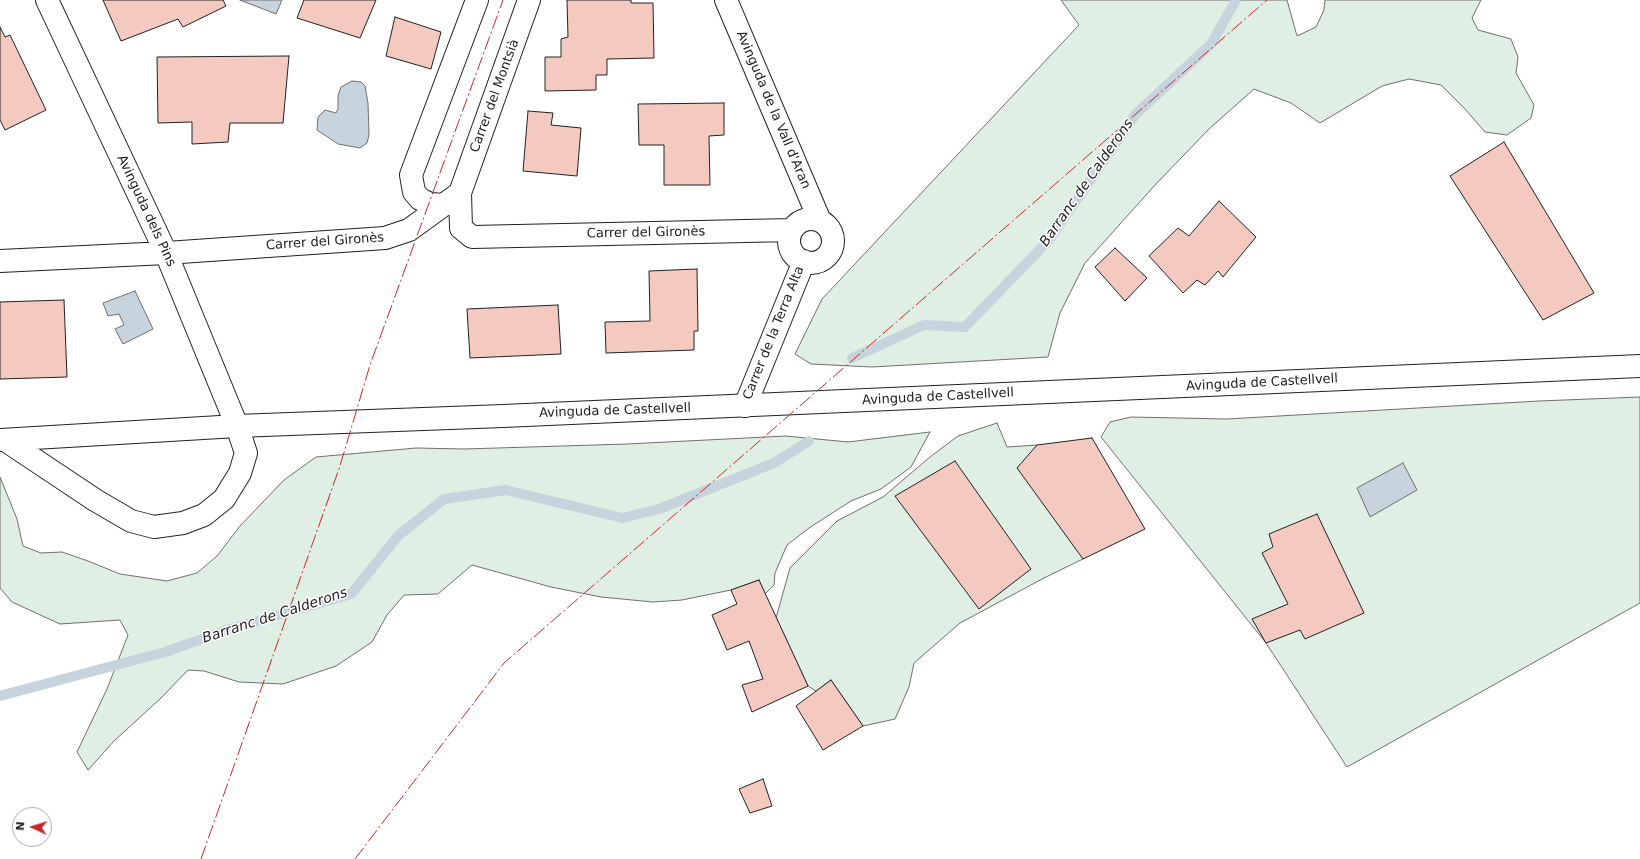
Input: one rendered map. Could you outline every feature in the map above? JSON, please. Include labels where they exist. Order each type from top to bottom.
[{"type":"street","name":"Avinguda dels Pins","points":[[3,440],[101,504],[131,521],[154,527],[183,523],[197,518],[204,515],[224,499],[240,473],[246,453],[166,253],[47,0]]},
{"type":"street","points":[[452,199],[430,204],[420,199],[414,192],[411,175],[477,0]]},
{"type":"street","name":"Carrer del Montsià","points":[[452,199],[529,0]]},
{"type":"street","name":"Avinguda de la Vall d'Aran","points":[[726,0],[820,221]]},
{"type":"street","name":"Carrer del Gironès","points":[[0,261],[166,253],[385,238],[409,230],[452,199],[461,228],[472,237],[791,230]]},
{"type":"street","points":[[806,219],[820,221],[826,225],[832,238],[829,252],[818,261],[811,263],[797,258],[792,252],[789,238],[791,230],[801,221],[806,219]]},
{"type":"street","name":"Carrer de la Terra Alta","points":[[745,406],[804,261]]},
{"type":"street","name":"Avinguda de Castellvell","points":[[3,440],[236,426],[745,406],[1640,366]]},
{"type":"green space","points":[[1061,0],[1287,0],[1297,36],[1316,27],[1324,10],[1325,0],[1481,0],[1472,18],[1478,30],[1511,39],[1518,57],[1516,73],[1534,105],[1531,118],[1507,135],[1485,132],[1441,85],[1409,79],[1382,86],[1320,123],[1291,103],[1254,89],[1209,129],[1155,185],[1085,263],[1060,313],[1048,357],[872,367],[811,364],[795,354],[822,299],[1079,25]]},
{"type":"green space","points":[[1640,397],[1640,603],[1347,767],[1266,643],[1101,437],[1110,422],[1131,417],[1227,419],[1539,401]]},
{"type":"green space","points":[[997,423],[1007,447],[1037,445],[1083,559],[960,623],[914,663],[909,687],[895,719],[863,726],[831,680],[816,691],[808,686],[776,618],[790,568],[837,521],[883,497],[930,457],[958,436]]},
{"type":"green space","points":[[930,432],[911,467],[881,489],[851,501],[809,528],[787,545],[775,573],[774,585],[765,594],[759,580],[731,590],[682,600],[653,602],[601,597],[551,587],[472,565],[438,594],[404,595],[387,615],[372,642],[336,666],[283,684],[239,682],[204,671],[188,670],[161,698],[114,741],[88,770],[77,752],[107,689],[128,635],[120,620],[60,624],[12,602],[0,588],[0,477],[17,519],[23,546],[41,553],[62,552],[120,574],[167,581],[197,573],[217,556],[240,526],[284,480],[316,457],[416,448],[464,449],[627,444],[786,436],[848,442]]},
{"type":"shaded area","points":[[240,0],[282,0],[276,14]]},
{"type":"shaded area","points":[[352,81],[361,82],[365,86],[368,103],[369,135],[367,143],[360,148],[338,144],[317,130],[318,117],[325,110],[336,113],[338,109],[338,96],[341,87]]},
{"type":"shaded area","points":[[135,291],[153,329],[123,344],[115,329],[124,325],[119,314],[108,316],[103,303]]},
{"type":"shaded area","points":[[1403,463],[1417,490],[1370,517],[1357,488]]},
{"type":"building","points":[[103,0],[223,0],[226,6],[183,27],[178,19],[121,41]]},
{"type":"building","points":[[304,0],[376,0],[360,38],[297,18]]},
{"type":"building","points":[[567,0],[631,0],[631,3],[653,3],[654,58],[607,59],[607,75],[596,75],[596,90],[545,91],[545,57],[561,57],[561,39],[568,37]]},
{"type":"building","points":[[395,17],[441,32],[431,69],[386,56]]},
{"type":"building","points":[[0,27],[5,37],[10,35],[46,110],[5,130],[0,120]]},
{"type":"building","points":[[289,56],[283,123],[230,123],[228,142],[192,144],[192,122],[158,123],[157,57]]},
{"type":"building","points":[[724,103],[724,135],[709,136],[710,185],[664,185],[664,145],[639,145],[638,104]]},
{"type":"building","points":[[528,111],[553,113],[551,125],[581,128],[577,176],[523,171]]},
{"type":"building","points":[[1504,142],[1594,293],[1543,320],[1450,176]]},
{"type":"building","points":[[1219,201],[1256,237],[1223,277],[1218,271],[1205,285],[1197,280],[1183,293],[1149,256],[1178,228],[1189,236]]},
{"type":"building","points":[[1115,248],[1147,278],[1125,301],[1095,267]]},
{"type":"building","points":[[697,269],[698,331],[694,331],[694,350],[606,353],[605,322],[650,321],[649,271]]},
{"type":"building","points":[[64,300],[67,377],[0,379],[0,302]]},
{"type":"building","points":[[558,305],[561,354],[470,358],[467,309]]},
{"type":"building","points":[[1092,438],[1145,529],[1083,559],[1017,468],[1037,445]]},
{"type":"building","points":[[955,461],[1031,569],[979,609],[895,496]]},
{"type":"building","points":[[1317,514],[1364,613],[1305,639],[1300,630],[1266,643],[1252,619],[1288,604],[1262,553],[1273,547],[1269,534]]},
{"type":"building","points":[[759,580],[808,686],[752,712],[742,685],[763,679],[749,641],[727,650],[712,615],[737,604],[731,590]]},
{"type":"building","points":[[831,680],[863,726],[823,750],[796,706]]},
{"type":"building","points":[[763,779],[772,806],[750,813],[739,789]]},
{"type":"waterway","name":"Barranc de Calderons","points":[[852,358],[924,325],[965,327],[1049,240],[1136,114],[1211,44],[1236,0]]},
{"type":"waterway","name":"Barranc de Calderons","points":[[0,696],[165,652],[230,629],[351,594],[399,535],[444,499],[506,490],[622,518],[659,509],[774,463],[809,441]]},
{"type":"power","points":[[201,859],[340,466],[370,365],[503,0]]},
{"type":"power","points":[[355,859],[504,663],[1267,0]]}]
